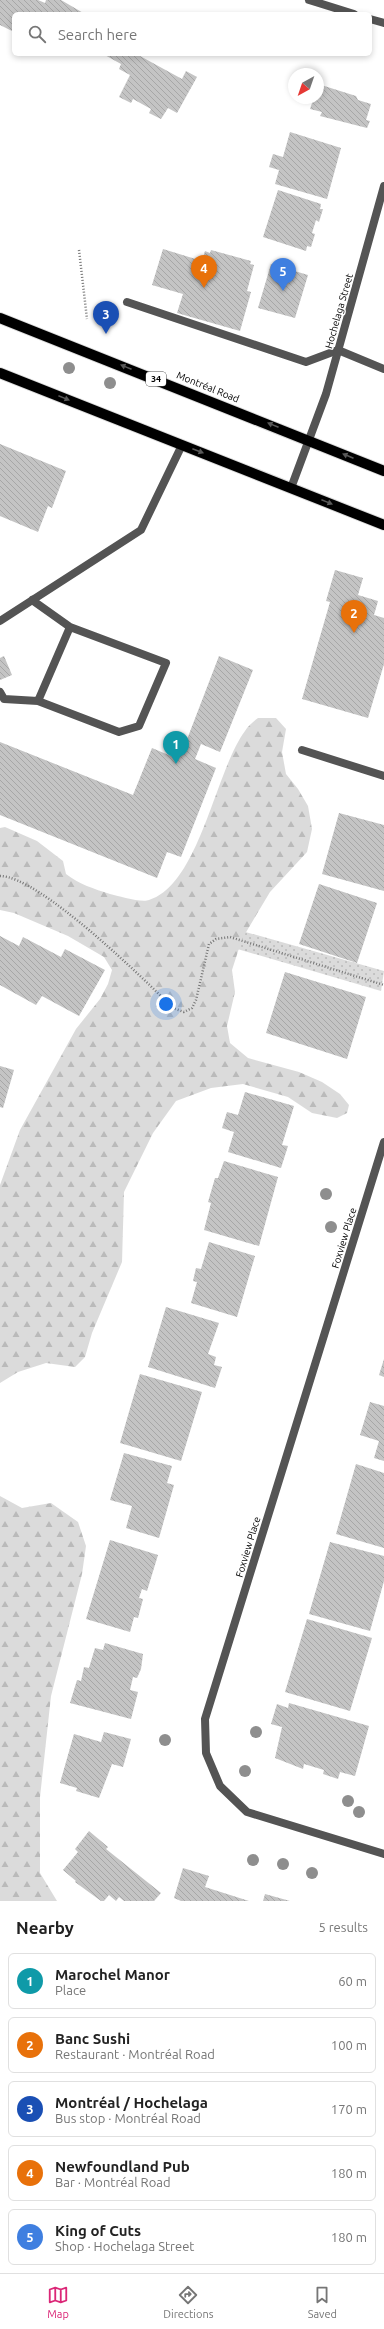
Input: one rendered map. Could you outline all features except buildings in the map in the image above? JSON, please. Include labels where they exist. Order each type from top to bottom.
[{"type":"main road","name":"Montréal Road","points":[[0,318],[384,471]]},
{"type":"main road","points":[[0,373],[384,525]]},
{"type":"street","points":[[308,0],[347,12]]},
{"type":"street","points":[[372,20],[384,23]]},
{"type":"street","name":"Hochelaga Street","points":[[291,488],[326,394],[384,186]]},
{"type":"street","points":[[127,302],[306,362],[338,350],[384,369]]},
{"type":"street","points":[[0,621],[141,530],[182,445]]},
{"type":"street","points":[[0,692],[4,699],[38,701],[119,732],[139,726],[166,663],[70,627],[32,600]]},
{"type":"street","points":[[38,701],[70,627]]},
{"type":"street","points":[[302,750],[384,776]]},
{"type":"street","name":"Foxview Place","points":[[384,1142],[208,1712],[205,1726],[206,1753],[220,1786],[247,1812],[384,1854]]},
{"type":"path","points":[[79,250],[87,319]]},
{"type":"path","points":[[0,876],[28,886],[58,904],[173,1008],[184,1012],[192,1008],[196,1000],[208,944],[216,938],[230,937],[384,985]]},
{"type":"green space","points":[[258,718],[276,718],[286,729],[282,752],[286,774],[298,789],[308,806],[312,829],[307,852],[270,892],[242,939],[232,970],[235,992],[227,1026],[230,1043],[248,1058],[299,1072],[322,1082],[340,1094],[349,1105],[347,1113],[337,1118],[312,1113],[288,1097],[243,1084],[211,1088],[176,1101],[153,1133],[124,1192],[122,1262],[92,1333],[85,1357],[75,1367],[46,1363],[18,1372],[0,1383],[0,1185],[20,1130],[76,1029],[100,999],[108,984],[112,970],[104,957],[68,936],[14,913],[0,910],[0,828],[5,827],[37,841],[63,861],[66,874],[81,883],[124,898],[141,901],[149,900],[167,890],[181,872],[194,850],[234,749],[246,729]]},
{"type":"green space","points":[[203,920],[384,971],[381,991],[234,948]]},
{"type":"green space","points":[[0,1496],[22,1508],[51,1503],[78,1522],[86,1546],[82,1574],[51,1696],[40,1797],[40,1873],[57,1901],[0,1901]]},
{"type":"place","name":"Newfoundland Pub","points":[[204,288]]},
{"type":"place","name":"King of Cuts","points":[[283,291]]},
{"type":"place","name":"Montréal / Hochelaga","points":[[106,334]]},
{"type":"place","name":"Banc Sushi","points":[[354,633]]},
{"type":"place","name":"Marochel Manor","points":[[176,764]]}]
